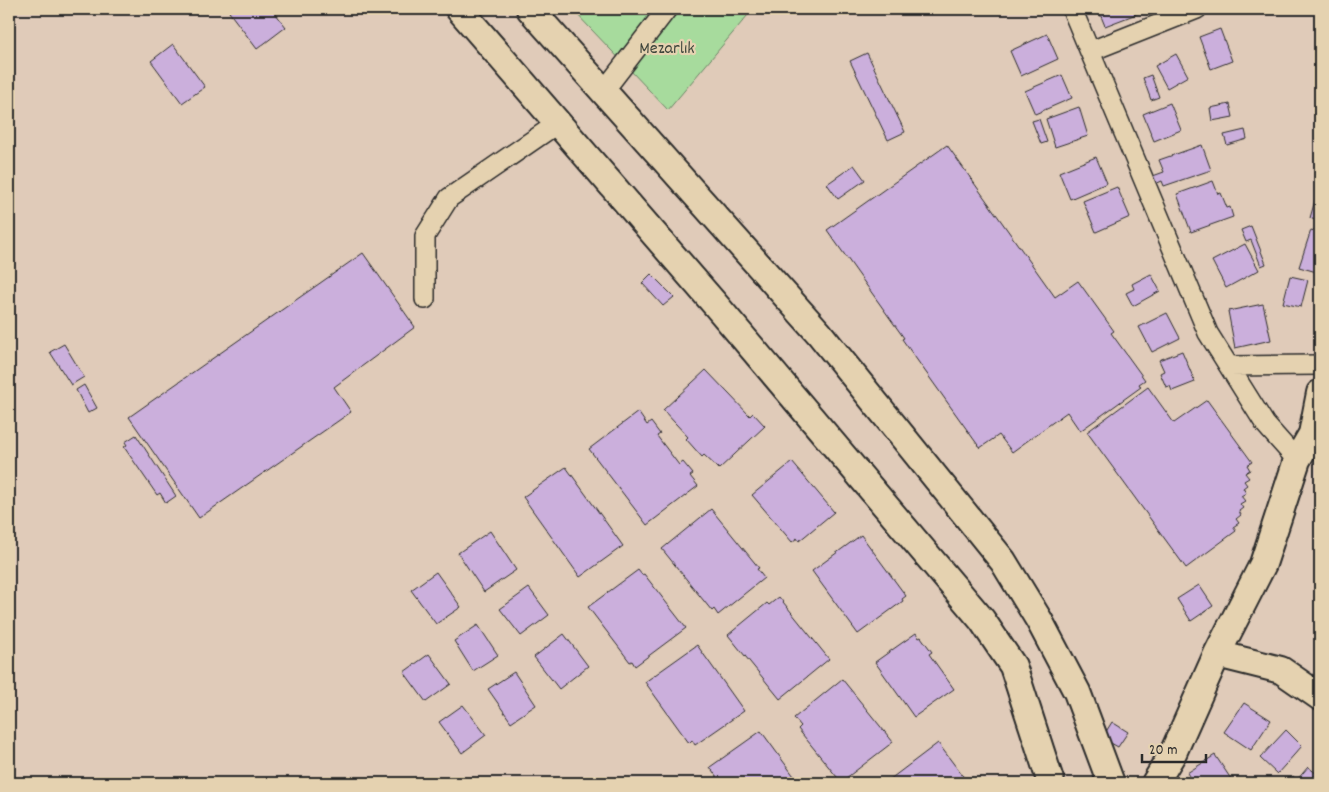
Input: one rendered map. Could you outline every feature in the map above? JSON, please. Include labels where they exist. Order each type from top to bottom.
[{"type":"street","points":[[459,9],[759,355],[982,620],[1013,666],[1051,783]]},
{"type":"street","points":[[530,9],[819,333],[1003,561],[1040,620],[1077,692],[1112,783]]},
{"type":"street","points":[[603,92],[666,9]]},
{"type":"street","points":[[1072,9],[1208,333],[1265,424],[1297,460]]},
{"type":"street","points":[[1091,51],[1197,9]]},
{"type":"street","points":[[425,300],[425,236],[449,198],[558,123]]},
{"type":"street","points":[[1229,366],[1320,365]]},
{"type":"street","points":[[1155,783],[1172,754],[1217,654],[1264,564],[1297,460],[1316,435],[1320,393]]},
{"type":"street","points":[[1217,654],[1281,670],[1320,697]]},
{"type":"green space","name":"Mezarlık","points":[[572,9],[753,9],[668,110]]},
{"type":"building","points":[[233,9],[272,9],[286,27],[257,49],[229,12]]},
{"type":"building","points":[[1098,9],[1137,9],[1139,13],[1105,26]]},
{"type":"building","points":[[1220,29],[1232,61],[1211,69],[1199,37]]},
{"type":"building","points":[[1047,34],[1058,59],[1021,76],[1010,51]]},
{"type":"building","points":[[173,44],[205,87],[182,103],[151,61]]},
{"type":"building","points":[[867,53],[905,132],[888,140],[850,61]]},
{"type":"building","points":[[1176,54],[1188,76],[1167,88],[1155,66]]},
{"type":"building","points":[[1062,75],[1072,98],[1035,114],[1025,91]]},
{"type":"building","points":[[1151,75],[1159,97],[1151,100],[1143,78]]},
{"type":"building","points":[[1170,103],[1181,130],[1154,141],[1143,114]]},
{"type":"building","points":[[1230,104],[1233,117],[1212,121],[1210,108]]},
{"type":"building","points":[[1079,107],[1088,136],[1055,147],[1046,119]]},
{"type":"building","points":[[1039,119],[1047,142],[1041,144],[1032,121]]},
{"type":"building","points":[[1245,130],[1247,139],[1227,145],[1224,135]]},
{"type":"building","points":[[947,145],[1055,297],[1078,281],[1114,331],[1111,333],[1145,380],[1139,384],[1141,387],[1080,431],[1067,412],[1012,452],[999,435],[980,448],[827,230]]},
{"type":"building","points":[[1202,145],[1211,170],[1164,186],[1162,181],[1153,185],[1150,177],[1164,172],[1159,160]]},
{"type":"building","points":[[1096,157],[1107,183],[1070,199],[1059,172]]},
{"type":"building","points":[[854,165],[865,180],[838,199],[827,184]]},
{"type":"building","points":[[1213,181],[1218,194],[1221,193],[1227,208],[1230,207],[1233,217],[1191,232],[1177,194]]},
{"type":"building","points":[[1320,183],[1320,222],[1310,218]]},
{"type":"building","points":[[1117,187],[1130,217],[1096,232],[1083,201]]},
{"type":"building","points":[[1251,226],[1266,264],[1261,266],[1251,240],[1246,242],[1241,230]]},
{"type":"building","points":[[1311,230],[1320,233],[1320,273],[1299,267]]},
{"type":"building","points":[[1245,244],[1259,270],[1226,288],[1212,261]]},
{"type":"building","points":[[363,253],[415,327],[334,387],[351,412],[199,518],[129,417]]},
{"type":"building","points":[[651,274],[674,297],[663,306],[642,283]]},
{"type":"building","points":[[1151,274],[1160,291],[1133,306],[1126,293],[1134,289],[1132,284]]},
{"type":"building","points":[[1290,276],[1308,280],[1301,307],[1283,303]]},
{"type":"building","points":[[1263,304],[1271,340],[1235,348],[1228,311]]},
{"type":"building","points":[[1167,313],[1180,338],[1152,352],[1139,327]]},
{"type":"building","points":[[64,344],[84,377],[71,385],[50,352]]},
{"type":"building","points":[[1182,351],[1195,382],[1172,391],[1170,386],[1166,387],[1160,373],[1164,371],[1159,360]]},
{"type":"building","points":[[706,370],[750,416],[753,413],[765,426],[719,469],[704,455],[702,457],[686,439],[688,437],[663,410]]},
{"type":"building","points":[[84,385],[97,408],[88,413],[76,390]]},
{"type":"building","points":[[1148,387],[1174,423],[1207,400],[1252,462],[1247,465],[1250,470],[1245,473],[1249,478],[1244,481],[1247,485],[1243,488],[1246,493],[1241,496],[1245,501],[1240,504],[1243,508],[1239,511],[1241,515],[1236,519],[1239,523],[1233,527],[1236,531],[1186,568],[1087,432]]},
{"type":"building","points":[[638,412],[647,425],[651,422],[660,434],[657,436],[679,465],[683,462],[693,474],[690,476],[698,486],[647,525],[589,449]]},
{"type":"building","points":[[136,435],[176,496],[166,503],[160,493],[157,495],[124,447],[127,445],[125,442]]},
{"type":"building","points":[[792,462],[834,512],[799,541],[797,538],[792,542],[752,495]]},
{"type":"building","points":[[566,467],[623,546],[580,577],[523,497]]},
{"type":"building","points":[[711,509],[759,568],[757,569],[764,578],[718,615],[714,609],[712,611],[662,549]]},
{"type":"building","points":[[490,531],[516,570],[484,592],[458,553]]},
{"type":"building","points":[[861,535],[906,596],[902,599],[903,601],[858,634],[812,571]]},
{"type":"building","points":[[638,570],[642,575],[644,574],[686,628],[635,666],[588,607]]},
{"type":"building","points":[[436,572],[461,607],[436,624],[411,590]]},
{"type":"building","points":[[1199,585],[1213,606],[1191,621],[1177,599]]},
{"type":"building","points":[[529,588],[549,615],[521,636],[500,609]]},
{"type":"building","points":[[779,597],[829,659],[780,699],[728,635],[767,603],[769,605]]},
{"type":"building","points":[[478,625],[498,655],[473,671],[454,641]]},
{"type":"building","points":[[916,633],[932,652],[929,654],[954,689],[914,717],[875,662]]},
{"type":"building","points":[[564,634],[588,666],[559,689],[534,657]]},
{"type":"building","points":[[697,645],[744,711],[695,745],[692,740],[689,743],[645,682]]},
{"type":"building","points":[[429,654],[451,684],[426,702],[404,672]]},
{"type":"building","points":[[514,672],[536,705],[511,722],[488,689]]},
{"type":"building","points":[[842,679],[893,742],[841,782],[798,729],[801,726],[794,718]]},
{"type":"building","points":[[1244,703],[1271,720],[1251,750],[1224,732]]},
{"type":"building","points":[[463,705],[486,735],[462,753],[439,722]]},
{"type":"building","points":[[1112,722],[1128,732],[1118,747],[1102,738]]},
{"type":"building","points":[[1286,730],[1302,746],[1277,774],[1260,758]]},
{"type":"building","points":[[761,731],[799,783],[721,783],[710,767]]},
{"type":"building","points":[[938,743],[968,783],[885,783]]},
{"type":"building","points":[[1215,755],[1231,779],[1224,783],[1194,783],[1187,773]]},
{"type":"building","points":[[1308,767],[1317,774],[1312,779],[1318,783],[1287,783],[1293,776],[1297,780]]}]
